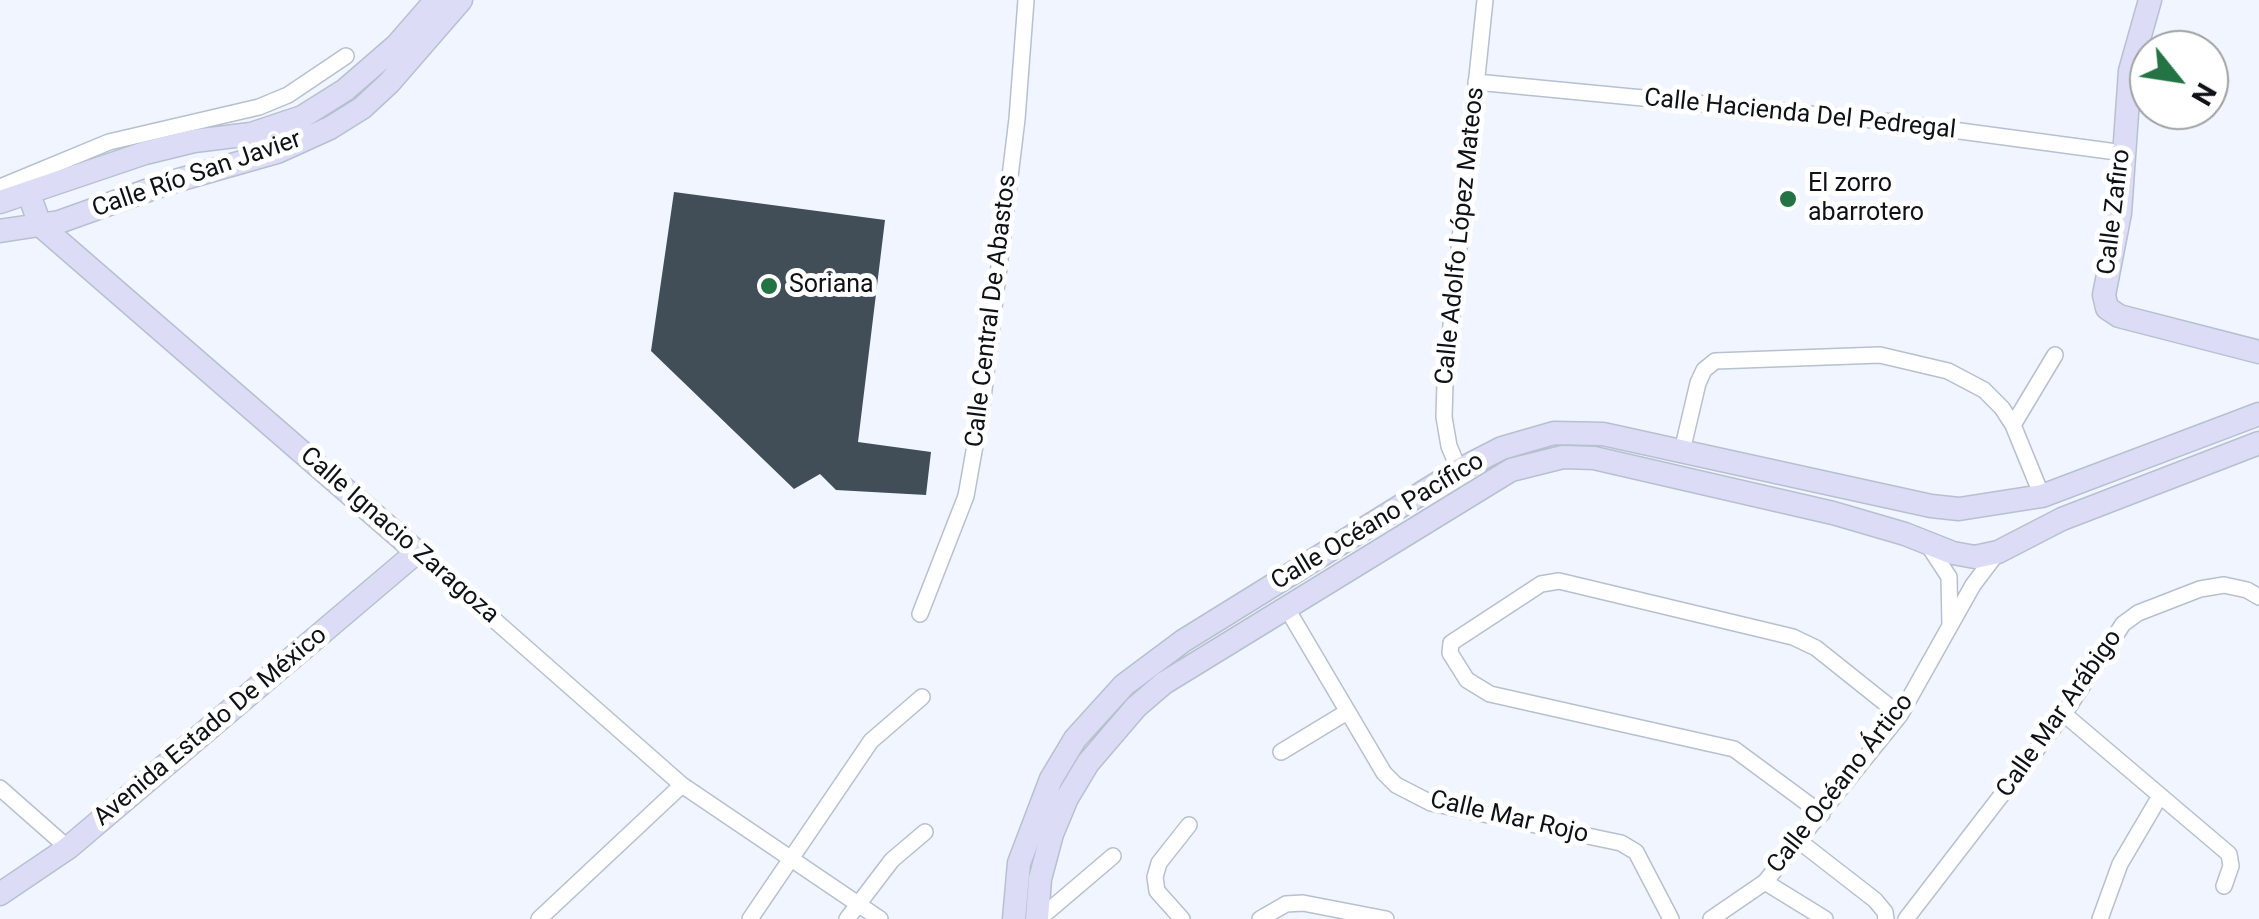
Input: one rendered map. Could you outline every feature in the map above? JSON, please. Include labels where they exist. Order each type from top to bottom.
[{"type":"street","name":"Calle Río San Javier","points":[[0,202],[146,153],[194,140],[251,134],[302,117],[345,90],[397,45],[436,0]]},
{"type":"street","name":"Calle Río San Javier","points":[[0,232],[59,222],[277,152],[330,128],[362,108],[390,83],[461,0]]},
{"type":"street","name":"Calle Central De Abastos","points":[[920,614],[966,496],[982,406],[1017,120],[1026,0]]},
{"type":"street","name":"Calle Adolfo López Mateos","points":[[1459,470],[1449,446],[1444,416],[1485,0]]},
{"type":"street","name":"Calle Zafiro","points":[[2150,0],[2130,72],[2120,213],[2104,295],[2107,308],[2119,316],[2259,352]]},
{"type":"street","points":[[0,187],[108,142],[259,107],[288,95],[346,56]]},
{"type":"street","name":"Calle Hacienda Del Pedregal","points":[[1476,82],[1893,122],[2124,153]]},
{"type":"street","name":"Calle Ignacio Zaragoza","points":[[28,194],[40,225],[682,785],[880,919]]},
{"type":"street","points":[[2013,425],[2056,354]]},
{"type":"street","points":[[1682,451],[1698,383],[1704,370],[1715,361],[1880,355],[1948,371],[1984,390],[2013,425],[2042,496]]},
{"type":"street","name":"Calle Océano Pacífico","points":[[1014,919],[1019,864],[1034,818],[1050,779],[1098,710],[1124,685],[1184,641],[1459,470],[1502,448],[1554,433],[1602,434],[1959,509],[2042,496],[2259,414]]},
{"type":"street","name":"Calle Océano Pacífico","points":[[1038,919],[1040,879],[1066,798],[1112,732],[1164,683],[1511,470],[1563,457],[1594,458],[1834,513],[1975,557],[1998,552],[2062,519],[2259,444]]},
{"type":"street","points":[[1931,506],[1918,522],[1924,540],[1949,577],[1950,630]]},
{"type":"street","points":[[1988,507],[2003,528],[1998,552]]},
{"type":"street","name":"Avenida Estado De México","points":[[0,894],[68,848],[417,552]]},
{"type":"street","name":"Calle Océano Ártico","points":[[1711,919],[1766,882],[1900,715],[1973,585],[1998,552]]},
{"type":"street","points":[[1822,814],[1734,749],[1490,694],[1467,680],[1450,653],[1451,643],[1542,584],[1559,581],[1793,637],[1816,648],[1900,715]]},
{"type":"street","name":"Calle Mar Arábigo","points":[[1906,919],[2064,714],[2123,624],[2138,612],[2200,589],[2224,585],[2259,596]]},
{"type":"street","name":"Calle Mar Rojo","points":[[1286,607],[1384,773],[1432,803],[1621,843],[1636,852],[1670,919]]},
{"type":"street","points":[[750,919],[871,741],[922,698]]},
{"type":"street","points":[[1281,752],[1347,712]]},
{"type":"street","points":[[2064,714],[2228,854],[2232,866],[2224,886]]},
{"type":"street","points":[[541,918],[682,785]]},
{"type":"street","points":[[0,788],[68,848]]},
{"type":"street","points":[[2100,919],[2120,864],[2160,796]]},
{"type":"street","points":[[1182,919],[1157,891],[1155,877],[1159,863],[1189,825]]},
{"type":"street","points":[[847,919],[892,860],[925,832]]},
{"type":"street","points":[[1799,841],[1889,917]]},
{"type":"street","points":[[1038,919],[1112,856]]},
{"type":"street","points":[[1766,882],[1824,919]]},
{"type":"street","points":[[1260,919],[1286,904],[1303,903],[1386,919]]},
{"type":"building","name":"Soriana","points":[[674,192],[885,220],[858,442],[931,452],[926,495],[836,490],[820,474],[794,489],[651,351]]},
{"type":"place","name":"El zorro abarrotero","points":[[1788,199]]},
{"type":"place","name":"Soriana","points":[[769,286]]}]
